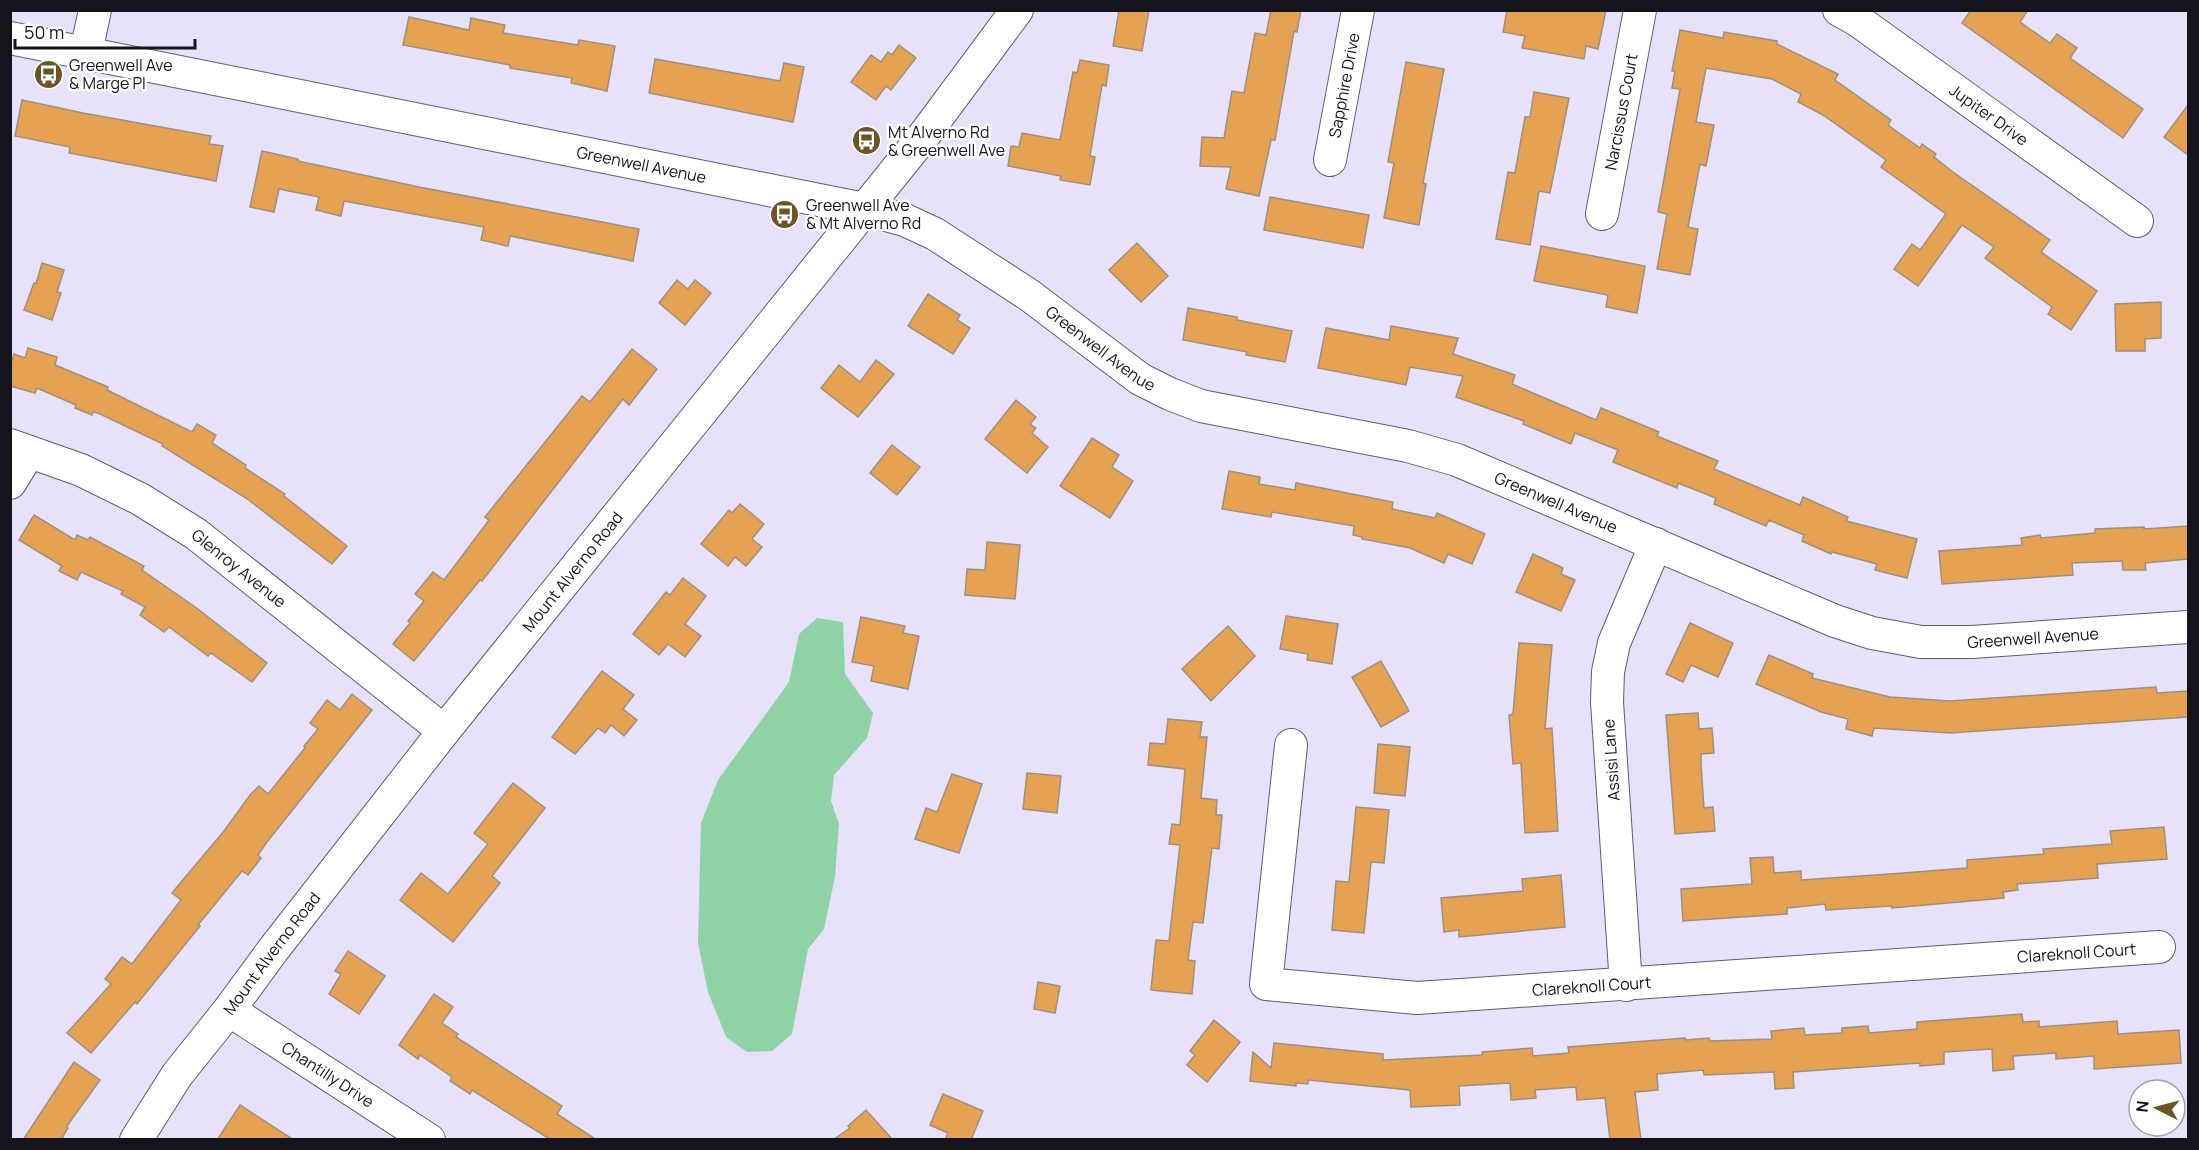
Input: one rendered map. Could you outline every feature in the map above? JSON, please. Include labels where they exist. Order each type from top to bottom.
[{"type":"street","points":[[86,52],[95,10]]},
{"type":"street","name":"Mount Alverno Road","points":[[136,1140],[177,1075],[273,950],[444,731],[922,138],[1017,10]]},
{"type":"street","name":"Sapphire Drive","points":[[1329,160],[1358,10]]},
{"type":"street","name":"Narcissus Court","points":[[1602,214],[1641,10]]},
{"type":"street","name":"Jupiter Drive","points":[[1839,10],[1857,20],[2136,221]]},
{"type":"street","name":"Greenwell Avenue","points":[[10,38],[864,209],[905,220],[935,234],[1029,295],[1140,379],[1170,394],[1202,406],[1408,446],[1457,460],[1835,621],[1872,633],[1921,642],[1972,642],[2188,627]]},
{"type":"street","points":[[10,483],[20,448]]},
{"type":"street","name":"Glenroy Avenue","points":[[20,448],[81,470],[140,499],[196,534],[444,731]]},
{"type":"street","name":"Assisi Lane","points":[[1626,985],[1607,702],[1608,672],[1614,643],[1656,544]]},
{"type":"street","name":"Clareknoll Court","points":[[1291,745],[1266,984],[1417,998],[2159,947]]},
{"type":"street","name":"Chantilly Drive","points":[[229,1010],[429,1140]]},
{"type":"green space","points":[[817,618],[843,622],[845,674],[873,713],[867,738],[834,775],[831,801],[839,824],[835,877],[824,929],[808,949],[792,1034],[772,1051],[747,1052],[726,1037],[708,992],[698,943],[701,823],[718,780],[789,682],[799,634]]},
{"type":"building","points":[[1119,10],[1149,10],[1142,51],[1113,46]]},
{"type":"building","points":[[1271,10],[1301,10],[1297,32],[1294,31],[1275,140],[1271,140],[1259,196],[1226,189],[1231,167],[1200,166],[1202,137],[1224,138],[1232,91],[1244,93],[1255,33],[1266,35]]},
{"type":"building","points":[[1507,10],[1606,10],[1598,49],[1586,46],[1584,59],[1522,48],[1525,36],[1503,32]]},
{"type":"building","points":[[1971,10],[2028,10],[2020,22],[2050,43],[2057,34],[2077,48],[2070,58],[2143,109],[2123,138],[1962,23]]},
{"type":"building","points":[[409,17],[469,30],[471,18],[505,25],[503,33],[578,45],[579,40],[615,46],[607,91],[571,83],[572,78],[510,68],[510,65],[403,45]]},
{"type":"building","points":[[1680,30],[1723,38],[1724,32],[1777,41],[1777,44],[1838,74],[1835,80],[1891,120],[1888,125],[1920,148],[1922,144],[1936,154],[1934,157],[1953,172],[2050,240],[2041,252],[2097,291],[2071,330],[2048,314],[2052,307],[1985,258],[1994,247],[1962,225],[1918,286],[1894,269],[1912,244],[1920,250],[1946,214],[1881,167],[1886,160],[1823,115],[1798,102],[1801,94],[1772,79],[1706,68],[1696,122],[1714,125],[1706,166],[1700,164],[1688,227],[1698,229],[1690,275],[1657,269],[1667,214],[1658,212],[1680,89],[1672,88],[1675,71],[1672,71]]},
{"type":"building","points":[[899,45],[916,58],[891,90],[886,86],[876,100],[851,82],[871,55],[881,62],[888,52],[892,55]]},
{"type":"building","points":[[655,59],[780,81],[784,63],[804,67],[793,122],[649,93]]},
{"type":"building","points":[[1080,60],[1109,65],[1106,86],[1102,85],[1090,156],[1095,157],[1090,185],[1060,180],[1061,176],[1008,166],[1011,146],[1019,147],[1022,133],[1060,140],[1073,72],[1077,73]]},
{"type":"building","points":[[1406,62],[1444,69],[1423,183],[1426,184],[1419,225],[1384,218],[1394,163],[1388,162]]},
{"type":"building","points":[[1534,92],[1569,98],[1550,193],[1539,191],[1530,245],[1496,239],[1508,172],[1515,173],[1525,117],[1530,117]]},
{"type":"building","points":[[22,100],[211,136],[209,144],[223,146],[216,181],[69,153],[70,147],[15,136]]},
{"type":"building","points":[[2188,105],[2188,155],[2164,137]]},
{"type":"building","points":[[262,151],[419,187],[639,229],[633,261],[510,236],[508,246],[481,240],[484,227],[344,201],[341,216],[316,210],[319,197],[279,189],[274,212],[250,207]]},
{"type":"building","points":[[1270,197],[1369,215],[1363,248],[1264,230]]},
{"type":"building","points":[[1137,243],[1168,276],[1141,302],[1109,270]]},
{"type":"building","points":[[1541,246],[1645,266],[1637,313],[1606,307],[1608,295],[1534,281]]},
{"type":"building","points":[[42,263],[64,270],[57,292],[61,293],[52,320],[24,310],[34,283],[36,284]]},
{"type":"building","points":[[677,280],[688,289],[695,280],[711,293],[685,325],[659,303]]},
{"type":"building","points":[[928,294],[960,315],[957,320],[970,328],[953,354],[908,326]]},
{"type":"building","points":[[2161,302],[2161,338],[2145,339],[2145,351],[2116,351],[2115,304]]},
{"type":"building","points":[[1188,308],[1292,331],[1285,362],[1183,340]]},
{"type":"building","points":[[1391,326],[1458,338],[1453,354],[1515,375],[1512,384],[1596,420],[1601,408],[1659,432],[1657,436],[1718,461],[1714,469],[1800,505],[1803,497],[1848,517],[1846,521],[1917,539],[1907,578],[1875,570],[1877,564],[1832,552],[1831,554],[1802,541],[1804,535],[1769,520],[1766,526],[1714,504],[1716,498],[1678,483],[1677,488],[1613,462],[1618,450],[1575,433],[1571,444],[1523,424],[1524,421],[1456,397],[1463,376],[1410,367],[1406,385],[1318,368],[1326,328],[1389,340]]},
{"type":"building","points":[[28,348],[57,357],[55,365],[108,387],[107,390],[192,432],[197,424],[216,435],[212,443],[285,494],[284,496],[347,546],[332,564],[246,498],[162,446],[163,444],[98,413],[93,412],[92,415],[75,408],[76,405],[37,388],[35,393],[10,386],[10,366],[14,354],[25,358]]},
{"type":"building","points":[[632,349],[657,369],[629,405],[623,399],[482,581],[480,580],[414,661],[393,644],[424,601],[415,594],[433,572],[444,580],[489,520],[485,517],[582,396],[590,402]]},
{"type":"building","points":[[876,360],[894,374],[858,417],[821,388],[839,365],[860,382]]},
{"type":"building","points":[[1016,400],[1036,417],[1030,424],[1036,428],[1032,433],[1048,447],[1027,473],[985,439]]},
{"type":"building","points":[[1092,438],[1119,455],[1112,467],[1133,481],[1110,518],[1060,486]]},
{"type":"building","points":[[892,445],[920,467],[897,495],[870,473]]},
{"type":"building","points":[[1229,471],[1260,477],[1259,484],[1295,490],[1296,483],[1393,502],[1392,509],[1435,518],[1437,513],[1485,534],[1472,564],[1448,554],[1444,563],[1410,548],[1362,539],[1362,537],[1353,535],[1354,526],[1272,512],[1271,517],[1222,509]]},
{"type":"building","points":[[740,504],[764,524],[752,539],[762,547],[746,566],[735,557],[728,566],[701,544],[729,510],[732,513]]},
{"type":"building","points":[[34,515],[75,540],[77,535],[88,540],[90,537],[144,566],[142,570],[198,609],[267,663],[252,682],[211,653],[208,656],[169,627],[164,632],[140,615],[145,607],[121,594],[123,591],[81,572],[77,580],[59,571],[62,566],[19,540]]},
{"type":"building","points":[[2188,526],[2188,559],[2145,563],[2146,570],[2123,570],[2122,561],[2072,563],[2073,575],[1942,584],[1939,551],[2022,545],[2021,538],[2095,533],[2095,529]]},
{"type":"building","points":[[987,542],[1020,545],[1015,599],[965,595],[967,569],[985,570]]},
{"type":"building","points":[[1533,554],[1563,568],[1561,574],[1575,580],[1561,611],[1516,592]]},
{"type":"building","points":[[683,578],[706,596],[685,624],[701,636],[685,657],[668,644],[659,655],[633,634],[666,592],[670,595]]},
{"type":"building","points":[[1286,616],[1338,624],[1332,664],[1307,660],[1308,654],[1280,649]]},
{"type":"building","points":[[861,617],[905,626],[903,633],[919,636],[908,689],[871,681],[874,666],[852,662]]},
{"type":"building","points":[[1690,623],[1733,643],[1718,677],[1691,665],[1683,682],[1666,674]]},
{"type":"building","points":[[1228,626],[1255,656],[1211,701],[1182,669]]},
{"type":"building","points":[[1519,643],[1552,645],[1545,729],[1552,728],[1558,831],[1525,833],[1521,763],[1513,764],[1509,715],[1513,714]]},
{"type":"building","points":[[1769,655],[1813,674],[1812,678],[1890,697],[1950,701],[2156,687],[2157,693],[2188,691],[2188,717],[1950,733],[1874,728],[1872,736],[1846,729],[1848,719],[1821,712],[1756,684]]},
{"type":"building","points":[[1381,661],[1409,711],[1381,727],[1352,677]]},
{"type":"building","points":[[602,671],[634,695],[623,709],[637,720],[624,736],[611,725],[605,733],[598,728],[575,754],[552,737]]},
{"type":"building","points":[[352,694],[372,710],[267,842],[258,855],[261,858],[248,875],[242,871],[137,1004],[135,1002],[91,1053],[67,1033],[111,984],[105,979],[122,957],[132,964],[181,900],[172,893],[224,831],[250,795],[259,786],[268,794],[305,748],[304,746],[318,729],[310,723],[327,700],[340,710]]},
{"type":"building","points":[[1698,713],[1699,729],[1712,728],[1714,753],[1701,754],[1701,764],[1704,808],[1713,807],[1715,831],[1675,834],[1666,715]]},
{"type":"building","points":[[1168,719],[1202,722],[1200,737],[1207,737],[1201,798],[1217,800],[1216,815],[1222,815],[1219,849],[1212,848],[1203,923],[1193,922],[1188,960],[1195,961],[1192,994],[1151,990],[1156,940],[1169,941],[1180,845],[1169,844],[1172,824],[1180,825],[1185,769],[1148,765],[1150,743],[1165,744]]},
{"type":"building","points":[[1378,744],[1410,747],[1405,796],[1374,793]]},
{"type":"building","points":[[1027,773],[1061,776],[1057,813],[1023,809]]},
{"type":"building","points":[[952,774],[982,784],[959,853],[915,839],[926,808],[937,812]]},
{"type":"building","points":[[513,783],[545,808],[492,876],[500,883],[453,942],[400,900],[421,873],[448,894],[488,844],[474,833]]},
{"type":"building","points":[[1356,807],[1389,810],[1384,863],[1371,862],[1364,933],[1332,930],[1336,881],[1349,882]]},
{"type":"building","points":[[2164,827],[2167,859],[2097,864],[2098,878],[2017,884],[2018,890],[2003,892],[2004,898],[1892,908],[1892,906],[1826,910],[1825,904],[1787,908],[1787,914],[1683,921],[1681,889],[1752,884],[1750,858],[1773,857],[1774,873],[1801,871],[1801,880],[1890,874],[1967,868],[1967,860],[2044,854],[2043,849],[2112,844],[2110,831]]},
{"type":"building","points":[[1561,875],[1565,927],[1459,937],[1459,930],[1444,932],[1441,898],[1523,891],[1522,879]]},
{"type":"building","points":[[348,951],[385,976],[359,1014],[329,994],[341,974],[335,971]]},
{"type":"building","points":[[1038,982],[1060,986],[1055,1013],[1034,1009]]},
{"type":"building","points":[[434,994],[453,1007],[442,1023],[458,1034],[456,1037],[562,1106],[557,1114],[597,1140],[551,1140],[472,1090],[470,1094],[450,1081],[452,1077],[420,1055],[418,1059],[399,1045]]},
{"type":"building","points":[[2022,1014],[2023,1022],[2039,1021],[2039,1027],[2117,1021],[2118,1034],[2179,1030],[2181,1063],[2094,1069],[2094,1056],[2056,1059],[2056,1053],[2013,1056],[2014,1069],[1993,1071],[1992,1049],[1944,1052],[1944,1064],[1920,1066],[1920,1063],[1793,1072],[1794,1088],[1775,1089],[1774,1072],[1704,1075],[1703,1070],[1657,1074],[1658,1090],[1635,1092],[1641,1140],[1610,1140],[1605,1098],[1577,1100],[1576,1087],[1535,1090],[1536,1098],[1511,1100],[1510,1083],[1459,1086],[1460,1105],[1411,1107],[1410,1090],[1308,1080],[1308,1084],[1296,1083],[1296,1086],[1250,1081],[1253,1052],[1271,1068],[1274,1043],[1383,1054],[1383,1060],[1482,1055],[1482,1052],[1532,1048],[1533,1056],[1569,1053],[1568,1047],[1685,1038],[1686,1040],[1709,1038],[1710,1041],[1772,1039],[1771,1031],[1804,1028],[1805,1035],[1842,1033],[1842,1028],[1868,1026],[1869,1033],[1917,1029],[1917,1022]]},
{"type":"building","points":[[1214,1020],[1240,1042],[1207,1082],[1187,1065],[1195,1055],[1190,1051]]},
{"type":"building","points":[[74,1062],[100,1080],[67,1126],[61,1140],[23,1140]]},
{"type":"building","points":[[943,1094],[983,1111],[971,1140],[945,1140],[948,1133],[930,1125]]},
{"type":"building","points":[[240,1105],[294,1140],[217,1140]]},
{"type":"building","points":[[866,1110],[893,1140],[833,1140],[850,1128],[848,1126]]},
{"type":"place","name":"Greenwell Ave & Marge Pl","points":[[48,74]]},
{"type":"place","name":"Mt Alverno Rd & Greenwell Ave","points":[[867,141]]},
{"type":"place","name":"Greenwell Ave & Mt Alverno Rd","points":[[785,214]]}]
